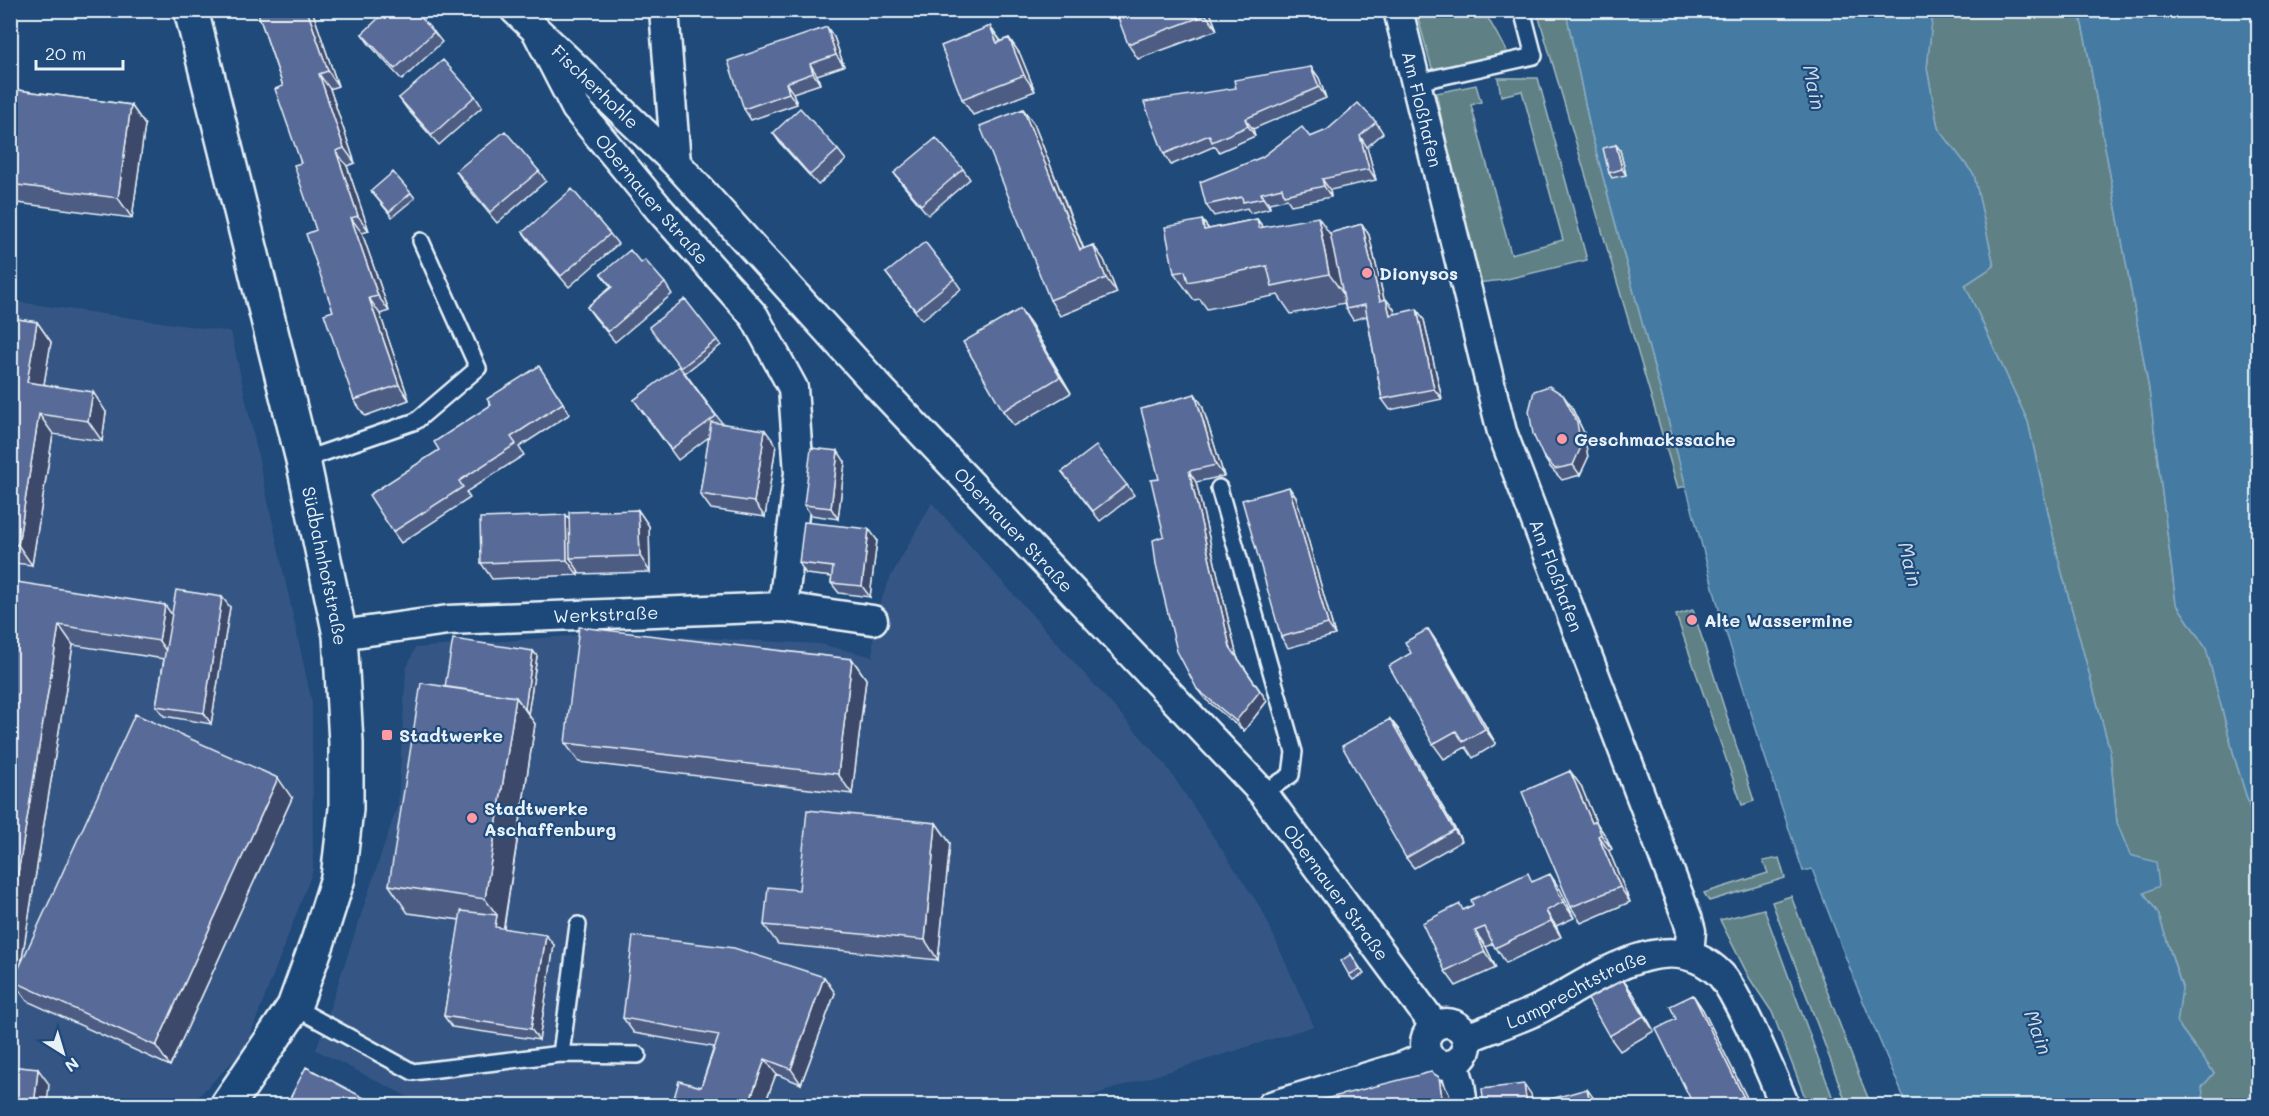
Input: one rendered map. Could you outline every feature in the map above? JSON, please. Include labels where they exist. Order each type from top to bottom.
[{"type":"street","name":"Südbahnhofstraße","points":[[191,10],[303,460],[340,635],[346,743],[346,809],[338,878],[318,941],[294,1007],[227,1106]]},
{"type":"street","name":"Fischerhohle","points":[[515,10],[676,163]]},
{"type":"street","points":[[664,10],[676,163]]},
{"type":"street","name":"Am Floßhafen","points":[[1398,10],[1502,432],[1688,920],[1691,931],[1689,955]]},
{"type":"street","name":"Obernauer Straße","points":[[537,32],[576,108],[660,210],[753,316],[793,388],[799,473],[783,607]]},
{"type":"street","name":"Obernauer Straße","points":[[676,163],[876,384],[1263,793],[1435,1026]]},
{"type":"street","name":"Werkstraße","points":[[340,635],[448,620],[783,607],[873,620]]},
{"type":"street","name":"Lamprechtstraße","points":[[1467,1038],[1535,1011],[1593,978],[1636,958],[1658,954],[1689,955]]},
{"type":"street","points":[[1689,955],[1706,963],[1730,988],[1751,1026],[1785,1106]]},
{"type":"street","points":[[1271,1106],[1404,1066],[1441,1060],[1463,1058],[1467,1038],[1460,1027],[1441,1023],[1429,1030],[1424,1043],[1441,1060],[1460,1084],[1463,1106]]},
{"type":"lane","points":[[1417,82],[1534,56],[1522,10]]},
{"type":"lane","points":[[303,460],[416,421],[478,368],[421,241]]},
{"type":"lane","points":[[1219,488],[1294,752],[1291,775],[1263,793]]},
{"type":"lane","points":[[561,1054],[578,925]]},
{"type":"lane","points":[[294,1007],[414,1072],[561,1054],[638,1055]]},
{"type":"shaded area","points":[[11,301],[231,332],[312,703],[313,870],[245,1049],[190,1105],[11,1106]]},
{"type":"shaded area","points":[[932,503],[1165,764],[1262,910],[1314,1026],[1058,1106],[424,1105],[316,1050],[398,804],[406,670],[415,648],[607,633],[820,644],[873,657],[873,620],[891,576]]},
{"type":"green space","points":[[1416,11],[1484,11],[1507,52],[1433,72]]},
{"type":"green space","points":[[1537,11],[1566,11],[1591,132],[1686,486],[1678,488]]},
{"type":"green space","points":[[1933,11],[2079,11],[2149,389],[2176,603],[2206,648],[2235,759],[2258,834],[2258,1105],[2204,1105],[2202,1087],[2214,1073],[2177,1023],[2182,987],[2158,913],[2144,893],[2117,823],[2110,751],[2059,562],[2028,422],[1965,285],[1994,266],[1974,175],[1938,128],[1927,68]]},
{"type":"green space","points":[[1498,78],[1538,78],[1587,260],[1503,280],[1477,283],[1436,93],[1476,85],[1481,102],[1471,105],[1511,254],[1563,240],[1522,91],[1501,96]]},
{"type":"green space","points":[[1693,610],[1754,801],[1742,805],[1676,615]]},
{"type":"green space","points":[[1779,858],[1785,878],[1709,901],[1704,893],[1768,873],[1763,861]]},
{"type":"green space","points":[[1791,896],[1871,1105],[1848,1105],[1844,1097],[1772,902]]},
{"type":"green space","points":[[1764,909],[1836,1105],[1808,1105],[1772,1012],[1750,979],[1720,920]]},
{"type":"water","name":"Main","points":[[1566,11],[1933,11],[1927,68],[1938,128],[1974,175],[1994,266],[1965,285],[2028,422],[2059,562],[2110,751],[2117,823],[2130,855],[2156,862],[2159,886],[2144,893],[2158,913],[2182,988],[2177,1023],[2214,1073],[2202,1087],[2204,1105],[1907,1105],[1857,987],[1812,869],[1803,871],[1763,751],[1720,613],[1591,132]]},
{"type":"water","points":[[2079,11],[2258,11],[2258,834],[2235,759],[2206,648],[2176,603],[2149,389]]},
{"type":"building","points":[[257,10],[307,10],[328,71],[319,74],[344,148],[336,151],[358,216],[351,218],[378,296],[369,298],[399,385],[354,400],[324,314],[333,311],[306,234],[316,230],[294,165],[301,163],[275,89],[283,86]]},
{"type":"building","points":[[387,10],[414,10],[434,32],[395,69],[362,34]]},
{"type":"building","points":[[1115,10],[1204,10],[1206,15],[1128,44]]},
{"type":"building","points":[[990,26],[997,43],[1009,38],[1024,75],[962,99],[941,46]]},
{"type":"building","points":[[827,27],[836,55],[810,64],[813,73],[786,83],[789,93],[744,109],[728,61]]},
{"type":"building","points":[[443,60],[475,96],[432,135],[399,98]]},
{"type":"building","points":[[1311,67],[1319,87],[1245,119],[1248,126],[1212,142],[1209,135],[1164,154],[1144,102],[1236,88],[1234,80]]},
{"type":"building","points":[[10,89],[131,105],[118,198],[10,184]]},
{"type":"building","points":[[1358,103],[1376,122],[1360,136],[1369,169],[1322,179],[1324,186],[1284,195],[1282,188],[1261,193],[1263,198],[1243,202],[1242,197],[1206,205],[1200,182],[1262,157],[1302,127],[1310,137],[1327,130]]},
{"type":"building","points":[[800,108],[838,150],[810,175],[773,133]]},
{"type":"building","points":[[1023,109],[1080,250],[1093,245],[1106,278],[1050,300],[980,126]]},
{"type":"building","points":[[505,131],[539,171],[490,212],[456,171]]},
{"type":"building","points":[[936,138],[963,169],[921,205],[894,173]]},
{"type":"building","points":[[1616,145],[1622,169],[1609,173],[1603,148]]},
{"type":"building","points":[[393,172],[411,193],[389,212],[371,191]]},
{"type":"building","points":[[572,189],[610,234],[561,276],[523,232]]},
{"type":"building","points":[[1318,217],[1329,274],[1272,286],[1267,266],[1188,282],[1185,271],[1174,273],[1165,227],[1202,220],[1204,230],[1257,219],[1259,228]]},
{"type":"building","points":[[1362,224],[1380,301],[1386,299],[1390,315],[1417,309],[1434,389],[1382,399],[1365,305],[1346,309],[1330,233]]},
{"type":"building","points":[[925,242],[954,279],[915,310],[886,273]]},
{"type":"building","points":[[630,250],[641,263],[645,260],[665,283],[608,332],[587,307],[612,287],[601,274]]},
{"type":"building","points":[[685,299],[717,340],[681,368],[649,327]]},
{"type":"building","points":[[1020,309],[1060,377],[1003,411],[963,342]]},
{"type":"building","points":[[10,318],[37,322],[27,382],[93,392],[88,421],[39,414],[18,545],[10,544]]},
{"type":"building","points":[[539,366],[563,403],[511,437],[516,444],[459,481],[463,487],[393,532],[369,495],[439,450],[434,442],[491,405],[487,399]]},
{"type":"building","points":[[679,366],[716,416],[671,449],[634,400]]},
{"type":"building","name":"Geschmackssache","points":[[1549,386],[1563,395],[1577,422],[1581,447],[1573,465],[1555,469],[1543,456],[1533,434],[1529,411],[1534,391]]},
{"type":"building","points":[[1195,394],[1216,465],[1189,471],[1230,647],[1260,691],[1236,721],[1197,689],[1177,651],[1156,564],[1153,540],[1164,536],[1151,480],[1159,479],[1141,409]]},
{"type":"building","points":[[711,422],[765,430],[754,502],[700,494]]},
{"type":"building","points":[[1096,446],[1127,485],[1093,511],[1062,472]]},
{"type":"building","points":[[811,448],[838,451],[831,508],[804,505]]},
{"type":"building","points":[[1289,487],[1328,624],[1281,637],[1242,500]]},
{"type":"building","points":[[638,510],[640,556],[570,558],[569,512]]},
{"type":"building","points":[[566,515],[567,560],[481,563],[480,518]]},
{"type":"building","points":[[804,522],[869,529],[862,586],[831,583],[833,567],[799,563]]},
{"type":"building","points":[[10,581],[165,605],[159,641],[59,625],[10,922]]},
{"type":"building","points":[[176,590],[222,597],[204,713],[156,706]]},
{"type":"building","points":[[579,627],[852,659],[838,774],[565,743]]},
{"type":"building","points":[[1428,629],[1485,729],[1463,742],[1456,731],[1433,744],[1389,666],[1411,653],[1405,642]]},
{"type":"building","points":[[453,639],[533,651],[525,708],[516,697],[445,687]]},
{"type":"building","name":"Stadtwerke Aschaffenburg","points":[[421,683],[516,697],[485,899],[389,885]]},
{"type":"building","points":[[135,714],[278,778],[156,1046],[13,981]]},
{"type":"building","points":[[1390,719],[1454,830],[1406,858],[1342,746]]},
{"type":"building","points":[[1570,771],[1592,823],[1596,821],[1601,834],[1598,836],[1620,887],[1571,907],[1522,792]]},
{"type":"building","points":[[807,810],[936,823],[925,940],[764,925],[768,887],[799,890]]},
{"type":"building","points":[[1528,873],[1532,882],[1550,874],[1563,902],[1546,911],[1551,921],[1495,948],[1485,927],[1475,931],[1485,952],[1445,971],[1422,923],[1460,904],[1463,910],[1473,905],[1471,900]]},
{"type":"building","points":[[461,911],[497,915],[495,927],[546,935],[531,1029],[444,1016]]},
{"type":"building","points":[[633,936],[734,948],[824,977],[791,1069],[765,1059],[748,1106],[672,1105],[679,1081],[701,1087],[719,1035],[623,1018]]},
{"type":"building","points":[[1351,954],[1360,969],[1349,975],[1341,961]]},
{"type":"building","points":[[1623,980],[1644,1016],[1609,1036],[1588,999]]},
{"type":"building","points":[[1693,995],[1743,1096],[1725,1106],[1694,1106],[1656,1029],[1676,1019],[1670,1006]]},
{"type":"building","points":[[10,1066],[38,1069],[34,1106],[10,1106]]},
{"type":"building","points":[[306,1067],[379,1106],[286,1106]]},
{"type":"building","points":[[1431,1072],[1439,1077],[1443,1106],[1313,1106],[1313,1102]]},
{"type":"building","points":[[1524,1084],[1527,1106],[1484,1106],[1482,1089]]},
{"type":"building","points":[[1587,1089],[1591,1106],[1548,1106],[1547,1100]]},
{"type":"place","name":"Dionysos","points":[[1367,273]]},
{"type":"place","name":"Geschmackssache","points":[[1562,439]]},
{"type":"place","name":"Alte Wassermine","points":[[1692,620]]},
{"type":"place","name":"Stadtwerke","points":[[387,735]]},
{"type":"place","name":"Stadtwerke Aschaffenburg","points":[[472,818]]}]
